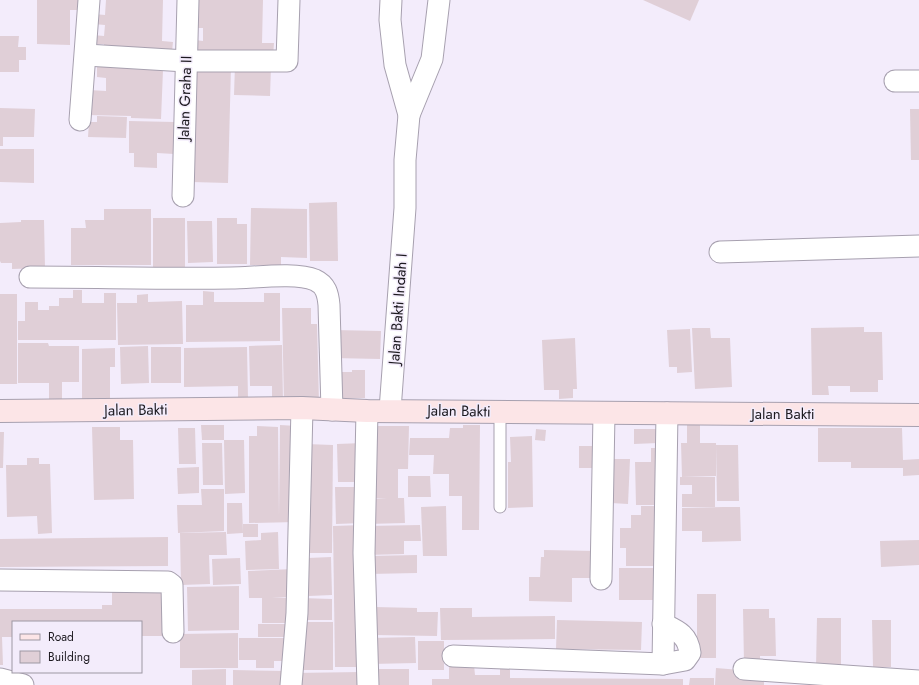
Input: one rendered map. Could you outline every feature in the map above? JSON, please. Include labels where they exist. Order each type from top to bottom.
[{"type":"street","points":[[80,120],[89,0]]},
{"type":"street","name":"Jalan Graha II","points":[[183,196],[188,0]]},
{"type":"street","points":[[86,55],[186,61],[287,60],[289,0]]},
{"type":"street","points":[[391,0],[390,20],[395,65],[409,115]]},
{"type":"street","points":[[409,115],[432,59],[439,0]]},
{"type":"street","points":[[895,81],[919,81]]},
{"type":"street","name":"Jalan Bakti Indah I","points":[[390,410],[405,208],[405,160],[409,115]]},
{"type":"street","points":[[720,252],[919,246]]},
{"type":"street","points":[[30,277],[230,278],[302,276],[315,280],[322,284],[327,291],[329,305],[332,410]]},
{"type":"street","points":[[291,685],[297,613],[302,408]]},
{"type":"street","name":"Jalan Bakti","points":[[0,411],[302,408],[367,411],[390,410],[604,414],[668,413],[919,415]]},
{"type":"street","points":[[367,411],[364,553],[368,685]]},
{"type":"street","points":[[662,664],[668,413]]},
{"type":"street","points":[[601,580],[604,414]]},
{"type":"street","points":[[0,580],[168,582],[172,585],[173,632]]},
{"type":"street","points":[[453,656],[662,664],[685,660],[690,653],[689,645],[685,636],[663,624]]},
{"type":"street","points":[[744,669],[919,681]]},
{"type":"street","points":[[0,679],[23,685]]},
{"type":"lane","points":[[500,412],[500,507]]},
{"type":"building","points":[[37,0],[79,0],[79,10],[70,10],[70,45],[37,44]]},
{"type":"building","points":[[106,0],[163,0],[162,41],[173,42],[172,52],[104,50],[104,44],[93,44],[93,35],[104,36],[105,25],[93,24],[94,14],[105,15]]},
{"type":"building","points":[[193,0],[263,0],[262,43],[274,43],[273,57],[194,54],[195,40],[203,41],[203,28],[192,28]]},
{"type":"building","points":[[643,0],[699,0],[690,21]]},
{"type":"building","points":[[0,36],[19,36],[18,47],[26,47],[26,60],[19,60],[19,72],[0,72]]},
{"type":"building","points":[[97,64],[132,65],[132,69],[163,70],[161,119],[131,118],[131,116],[88,115],[89,90],[106,91],[106,78],[97,77]]},
{"type":"building","points":[[189,65],[231,66],[228,183],[192,182]]},
{"type":"building","points":[[235,65],[271,66],[270,96],[234,95]]},
{"type":"building","points":[[0,108],[35,109],[34,137],[3,137],[3,146],[0,146]]},
{"type":"building","points":[[910,109],[919,109],[919,160],[911,160]]},
{"type":"building","points":[[97,116],[127,117],[126,138],[88,137],[89,122],[97,122]]},
{"type":"building","points":[[129,121],[174,122],[174,154],[157,153],[157,168],[134,167],[134,153],[129,153]]},
{"type":"building","points":[[0,149],[34,149],[34,183],[0,182]]},
{"type":"building","points":[[337,202],[338,261],[310,261],[309,203]]},
{"type":"building","points":[[251,208],[307,209],[307,258],[281,257],[281,265],[250,265]]},
{"type":"building","points":[[104,209],[151,209],[151,265],[71,265],[71,228],[86,228],[85,220],[104,220]]},
{"type":"building","points":[[153,218],[185,218],[185,267],[153,267]]},
{"type":"building","points":[[217,218],[237,218],[237,224],[247,224],[247,264],[217,264]]},
{"type":"building","points":[[21,220],[44,220],[45,268],[12,269],[12,263],[1,263],[0,261],[0,223],[21,222]]},
{"type":"building","points":[[187,221],[212,221],[213,262],[188,263]]},
{"type":"building","points":[[73,290],[82,290],[82,303],[104,303],[104,293],[116,293],[116,340],[18,340],[18,321],[25,321],[25,302],[38,302],[38,310],[49,310],[49,306],[59,306],[59,298],[73,298]]},
{"type":"building","points":[[203,291],[214,292],[214,302],[264,302],[264,293],[280,293],[280,341],[186,342],[186,305],[203,305]]},
{"type":"building","points":[[0,294],[17,294],[17,384],[0,384]]},
{"type":"building","points":[[148,294],[148,302],[182,301],[183,344],[118,345],[117,303],[137,303],[137,295]]},
{"type":"building","points":[[282,308],[311,308],[311,324],[317,324],[319,403],[284,403]]},
{"type":"building","points":[[864,327],[864,332],[882,332],[883,380],[878,380],[878,392],[850,392],[850,386],[828,386],[829,395],[812,395],[811,328]]},
{"type":"building","points":[[692,328],[710,328],[711,338],[730,338],[732,387],[695,389]]},
{"type":"building","points":[[690,329],[692,372],[677,373],[677,367],[669,367],[667,330]]},
{"type":"building","points":[[333,330],[381,331],[380,359],[333,358]]},
{"type":"building","points":[[575,338],[577,389],[573,389],[573,398],[559,399],[559,390],[544,390],[542,340]]},
{"type":"building","points":[[18,343],[48,343],[49,346],[79,346],[79,382],[62,382],[62,400],[49,401],[49,383],[18,383]]},
{"type":"building","points":[[282,345],[283,402],[272,403],[272,386],[250,386],[249,346]]},
{"type":"building","points":[[148,346],[149,383],[121,384],[120,347]]},
{"type":"building","points":[[151,347],[181,347],[181,383],[151,383]]},
{"type":"building","points":[[247,347],[248,399],[238,400],[238,386],[184,387],[184,348]]},
{"type":"building","points":[[115,348],[115,367],[110,367],[110,399],[82,399],[82,349]]},
{"type":"building","points":[[352,370],[365,370],[365,398],[333,399],[333,372],[352,372]]},
{"type":"building","points":[[687,424],[700,424],[700,443],[716,443],[716,476],[682,477],[681,443],[687,443]]},
{"type":"building","points":[[201,425],[224,425],[224,440],[202,440]]},
{"type":"building","points":[[280,425],[297,426],[296,522],[249,523],[249,436],[257,436],[257,426],[278,427],[279,516]]},
{"type":"building","points":[[463,425],[480,425],[479,530],[462,530],[462,496],[449,496],[449,474],[433,474],[434,455],[409,455],[410,438],[449,438],[450,428],[463,428]]},
{"type":"building","points":[[368,426],[409,426],[408,469],[398,469],[398,498],[404,498],[405,523],[367,524],[366,499],[387,499],[368,498]]},
{"type":"building","points":[[92,427],[120,427],[120,440],[133,440],[134,499],[94,500]]},
{"type":"building","points":[[178,428],[195,428],[196,464],[179,464]]},
{"type":"building","points":[[818,428],[902,428],[903,460],[919,459],[919,475],[903,476],[903,468],[851,468],[851,462],[818,462]]},
{"type":"building","points":[[536,429],[546,430],[545,441],[535,440]]},
{"type":"building","points":[[634,429],[658,429],[658,443],[634,444]]},
{"type":"building","points":[[0,432],[4,432],[3,468],[0,468]]},
{"type":"building","points":[[532,436],[533,507],[508,508],[508,462],[511,462],[510,437]]},
{"type":"building","points":[[224,440],[244,440],[245,493],[225,494]]},
{"type":"building","points":[[202,443],[222,443],[223,485],[203,485]]},
{"type":"building","points":[[363,443],[364,482],[338,482],[337,444]]},
{"type":"building","points":[[306,444],[333,445],[332,553],[305,553]]},
{"type":"building","points":[[716,445],[738,445],[739,501],[717,501]]},
{"type":"building","points":[[579,446],[595,446],[596,468],[579,468]]},
{"type":"building","points":[[651,448],[659,448],[660,505],[636,505],[635,462],[651,462]]},
{"type":"building","points":[[27,458],[39,458],[39,464],[50,464],[52,533],[38,534],[37,516],[7,517],[6,465],[27,465]]},
{"type":"building","points":[[612,459],[630,459],[628,504],[611,503]]},
{"type":"building","points":[[199,467],[199,493],[178,494],[177,468]]},
{"type":"building","points":[[408,476],[430,476],[431,497],[408,497]]},
{"type":"building","points":[[680,477],[715,477],[715,507],[682,507],[682,494],[692,494],[692,485],[680,485]]},
{"type":"building","points":[[335,487],[361,487],[362,523],[336,524]]},
{"type":"building","points":[[201,489],[224,489],[224,531],[178,533],[177,505],[202,505]]},
{"type":"building","points":[[227,503],[242,503],[243,533],[227,534]]},
{"type":"building","points":[[446,506],[447,556],[423,556],[421,507]]},
{"type":"building","points":[[641,506],[659,506],[659,566],[626,566],[626,548],[620,548],[620,528],[631,528],[631,515],[641,515]]},
{"type":"building","points":[[740,507],[741,541],[702,542],[702,531],[682,531],[682,508]]},
{"type":"building","points":[[243,524],[258,524],[258,537],[243,537]]},
{"type":"building","points":[[362,525],[359,667],[335,667],[333,526]]},
{"type":"building","points":[[420,525],[421,541],[404,541],[404,554],[367,555],[366,526]]},
{"type":"building","points":[[226,532],[227,555],[209,555],[210,584],[181,585],[180,533]]},
{"type":"building","points":[[278,532],[279,569],[246,570],[245,541],[261,540],[261,533]]},
{"type":"building","points":[[168,537],[168,566],[0,567],[0,539]]},
{"type":"building","points":[[919,540],[919,565],[881,567],[880,541]]},
{"type":"building","points":[[544,550],[596,551],[596,578],[572,578],[572,602],[529,601],[529,577],[540,577],[541,557],[544,557]]},
{"type":"building","points":[[417,555],[417,573],[369,574],[368,556]]},
{"type":"building","points":[[331,557],[332,595],[309,596],[308,558]]},
{"type":"building","points":[[240,558],[241,584],[213,585],[212,559]]},
{"type":"building","points":[[619,568],[656,568],[656,600],[619,600]]},
{"type":"building","points":[[293,569],[294,597],[272,597],[290,598],[290,623],[262,623],[262,598],[249,598],[248,571]]},
{"type":"building","points":[[239,586],[239,630],[188,631],[187,587]]},
{"type":"building","points":[[112,592],[164,592],[164,636],[142,636],[142,621],[12,621],[12,637],[2,637],[3,665],[0,665],[0,609],[102,609],[102,605],[112,605]]},
{"type":"building","points":[[697,594],[716,594],[716,658],[697,658]]},
{"type":"building","points":[[301,598],[332,599],[332,620],[300,620]]},
{"type":"building","points":[[375,607],[417,608],[417,612],[438,612],[437,636],[374,635]]},
{"type":"building","points":[[440,608],[472,608],[472,617],[555,616],[555,639],[441,640]]},
{"type":"building","points":[[743,609],[769,609],[769,618],[775,618],[776,656],[760,656],[760,664],[744,664]]},
{"type":"building","points":[[817,618],[841,618],[841,668],[816,668]]},
{"type":"building","points":[[557,620],[642,622],[641,650],[556,649]]},
{"type":"building","points":[[872,620],[891,620],[891,667],[873,667]]},
{"type":"building","points":[[302,622],[333,622],[333,670],[302,670]]},
{"type":"building","points":[[258,624],[292,624],[293,637],[258,637]]},
{"type":"building","points":[[238,633],[238,668],[180,668],[180,634]]},
{"type":"building","points":[[415,637],[416,663],[371,664],[370,638]]},
{"type":"building","points":[[239,638],[288,638],[288,661],[274,661],[274,668],[256,668],[256,660],[239,660]]},
{"type":"building","points":[[418,641],[444,641],[444,670],[418,670]]},
{"type":"building","points":[[500,663],[510,663],[510,678],[683,679],[683,685],[432,685],[432,679],[449,679],[449,665],[474,665],[475,675],[500,675]]},
{"type":"building","points":[[716,668],[764,672],[764,685],[715,685]]},
{"type":"building","points":[[226,669],[226,685],[192,685],[192,670]]},
{"type":"building","points":[[371,669],[409,669],[409,685],[371,685]]},
{"type":"building","points":[[233,670],[286,671],[286,685],[233,685]]},
{"type":"building","points":[[361,672],[361,685],[293,685],[293,673]]},
{"type":"building","points":[[690,678],[714,678],[714,685],[689,685]]}]
